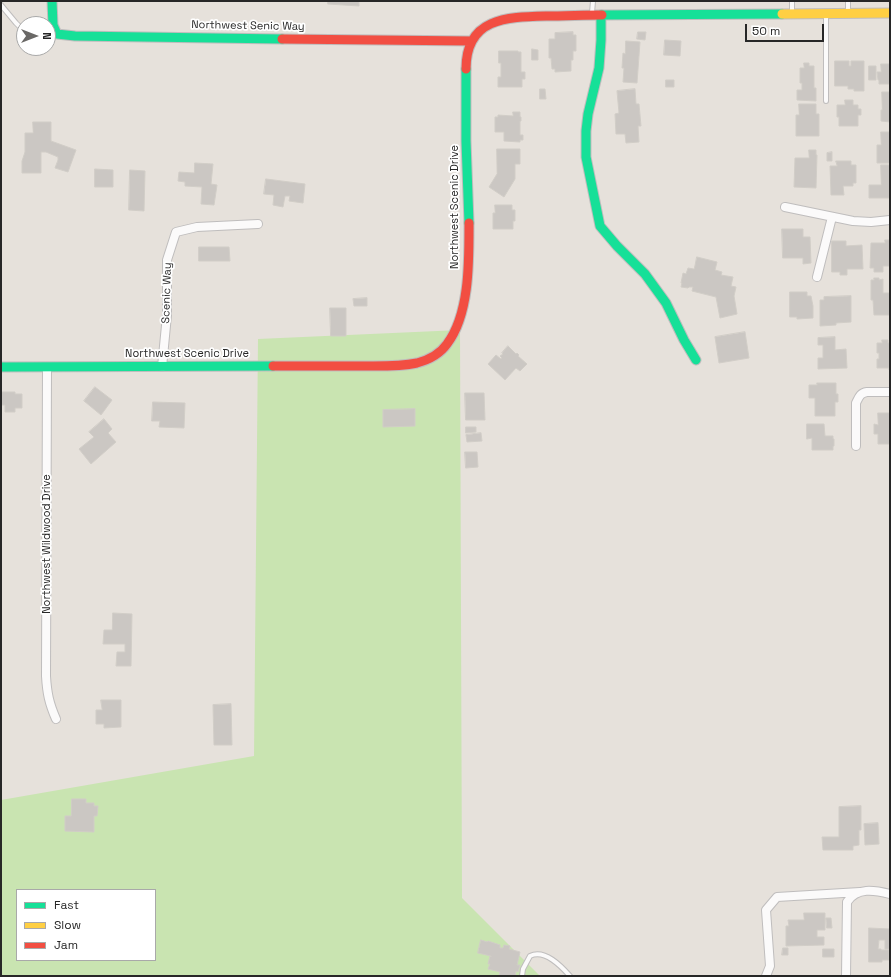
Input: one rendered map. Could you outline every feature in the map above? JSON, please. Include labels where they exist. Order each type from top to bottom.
[{"type":"street","points":[[52,1],[53,25],[57,34]]},
{"type":"street","name":"Northwest Scenic Drive","points":[[1,367],[394,366],[416,363],[428,359],[447,345],[460,318],[463,304],[469,251],[466,59],[469,47],[475,35],[483,27],[506,18],[520,17],[597,15],[890,14]]},
{"type":"street","points":[[597,15],[601,40],[600,68],[588,114],[586,131],[587,164],[600,226],[617,246],[646,274],[666,303],[684,340],[696,360]]},
{"type":"street","name":"Northwest Senic Way","points":[[57,34],[75,36],[472,41]]},
{"type":"street","points":[[785,207],[853,221],[871,222],[890,220]]},
{"type":"street","points":[[817,277],[832,217]]},
{"type":"street","name":"Scenic Way","points":[[162,367],[167,315],[167,260],[176,232],[197,227],[258,224]]},
{"type":"street","name":"Northwest Wildwood Drive","points":[[47,367],[46,676],[51,710],[56,719]]},
{"type":"street","points":[[856,446],[856,403],[859,397],[863,393],[890,392]]},
{"type":"street","points":[[766,976],[770,966],[766,910],[777,897],[867,891],[880,891],[890,894]]},
{"type":"street","points":[[846,976],[847,902],[853,895],[860,892]]},
{"type":"lane","points":[[593,1],[597,15]]},
{"type":"lane","points":[[792,1],[792,14]]},
{"type":"lane","points":[[848,1],[848,14]]},
{"type":"lane","points":[[1,5],[16,23]]},
{"type":"lane","points":[[826,14],[826,100]]},
{"type":"lane","points":[[522,976],[523,969],[530,956],[544,955],[562,967],[570,976]]},
{"type":"green space","points":[[460,330],[462,898],[540,976],[1,976],[1,800],[254,756],[258,339]]},
{"type":"building","points":[[328,1],[359,1],[359,6],[328,4]]},
{"type":"building","points":[[573,32],[573,35],[576,35],[576,51],[573,51],[571,71],[555,72],[555,69],[552,69],[551,58],[549,58],[549,39],[555,39],[555,33]]},
{"type":"building","points":[[638,32],[646,32],[645,40],[637,39]]},
{"type":"building","points":[[665,40],[681,41],[680,56],[664,55]]},
{"type":"building","points":[[626,41],[640,42],[637,83],[623,82],[623,53],[625,54]]},
{"type":"building","points":[[532,49],[538,50],[538,60],[532,60]]},
{"type":"building","points":[[499,51],[521,52],[521,72],[525,72],[525,79],[522,79],[522,87],[498,87],[498,77],[501,77]]},
{"type":"building","points":[[835,61],[849,61],[849,66],[851,66],[851,61],[864,61],[864,91],[854,91],[854,89],[848,89],[848,86],[835,86]]},
{"type":"building","points":[[804,63],[809,63],[809,66],[814,66],[814,88],[816,88],[816,101],[797,100],[797,90],[802,90],[802,83],[800,83],[800,68],[804,68]]},
{"type":"building","points":[[881,64],[890,64],[890,84],[879,84],[877,72],[881,72]]},
{"type":"building","points":[[869,66],[876,66],[876,80],[869,80]]},
{"type":"building","points":[[666,80],[674,80],[674,87],[666,87]]},
{"type":"building","points":[[540,89],[545,89],[546,99],[540,99]]},
{"type":"building","points":[[635,89],[636,104],[639,104],[641,126],[638,126],[639,142],[626,143],[625,134],[616,134],[615,114],[619,113],[617,91]]},
{"type":"building","points":[[882,92],[890,92],[890,122],[881,121]]},
{"type":"building","points":[[845,100],[853,100],[853,105],[858,105],[858,109],[861,109],[861,115],[858,115],[858,126],[839,126],[837,105],[845,105]]},
{"type":"building","points":[[799,104],[816,104],[816,114],[819,114],[819,136],[796,136],[796,115],[799,115]]},
{"type":"building","points":[[513,112],[520,112],[520,135],[523,135],[523,140],[520,140],[520,142],[504,141],[504,132],[495,132],[495,117],[498,117],[498,115],[513,116]]},
{"type":"building","points":[[33,122],[51,122],[51,141],[76,150],[68,172],[55,168],[58,157],[46,152],[41,152],[41,173],[22,173],[22,161],[25,152],[25,133],[33,133]]},
{"type":"building","points":[[881,132],[890,132],[890,163],[877,163],[877,145],[881,145]]},
{"type":"building","points":[[497,149],[520,149],[520,164],[515,164],[515,179],[504,197],[489,187],[497,174]]},
{"type":"building","points":[[809,150],[816,150],[817,155],[816,188],[794,187],[795,158],[809,158]]},
{"type":"building","points":[[832,152],[832,161],[827,161],[827,153]]},
{"type":"building","points":[[836,161],[851,161],[851,165],[856,165],[856,183],[853,183],[853,186],[843,186],[844,195],[831,195],[830,166],[837,166]]},
{"type":"building","points":[[195,163],[213,164],[211,184],[217,185],[214,205],[201,204],[202,187],[185,186],[185,182],[178,181],[179,172],[194,173]]},
{"type":"building","points":[[881,165],[890,165],[890,198],[869,198],[869,185],[881,185]]},
{"type":"building","points":[[95,169],[113,170],[113,187],[95,187]]},
{"type":"building","points":[[130,170],[145,171],[144,211],[129,210]]},
{"type":"building","points":[[266,179],[305,184],[303,203],[289,201],[290,196],[285,196],[283,207],[273,205],[274,195],[264,194]]},
{"type":"building","points":[[495,205],[512,205],[512,210],[515,210],[513,229],[493,229],[493,213],[495,213]]},
{"type":"building","points":[[782,229],[803,229],[803,237],[810,237],[811,263],[803,264],[803,258],[783,258]]},
{"type":"building","points":[[885,240],[890,240],[890,266],[883,266],[883,272],[874,272],[874,268],[870,268],[871,243],[885,243]]},
{"type":"building","points":[[832,241],[846,241],[846,246],[862,245],[863,269],[847,269],[847,275],[840,275],[840,272],[832,272]]},
{"type":"building","points":[[199,247],[229,247],[230,261],[199,261]]},
{"type":"building","points":[[697,257],[717,262],[715,270],[722,272],[721,275],[733,277],[731,286],[736,287],[734,296],[737,314],[720,318],[716,297],[692,291],[693,287],[681,287],[683,273],[686,274],[688,268],[694,269]]},
{"type":"building","points":[[874,278],[879,278],[879,280],[883,279],[883,293],[890,293],[890,315],[874,315],[873,300],[871,300],[871,280],[874,280]]},
{"type":"building","points":[[790,292],[807,292],[807,296],[811,296],[813,318],[797,319],[797,317],[790,317]]},
{"type":"building","points":[[851,296],[851,322],[820,326],[820,300],[824,300],[824,297]]},
{"type":"building","points":[[367,298],[367,306],[354,306],[353,299]]},
{"type":"building","points":[[330,308],[346,308],[346,336],[331,336]]},
{"type":"building","points":[[745,332],[749,358],[719,363],[715,337]]},
{"type":"building","points":[[835,337],[835,350],[846,349],[847,368],[818,369],[818,358],[823,358],[823,345],[818,345],[818,338]]},
{"type":"building","points":[[882,340],[888,340],[888,343],[890,343],[890,370],[889,368],[877,368],[879,353],[877,353],[877,343],[882,343]]},
{"type":"building","points":[[508,346],[527,364],[520,371],[516,368],[505,380],[488,364],[496,355],[501,359],[502,358],[500,356]]},
{"type":"building","points":[[817,383],[836,383],[838,402],[835,402],[835,416],[815,416],[815,398],[809,398],[809,385],[817,385]]},
{"type":"building","points":[[95,387],[112,400],[101,415],[84,401]]},
{"type":"building","points":[[1,392],[15,392],[15,394],[22,394],[22,408],[15,408],[15,412],[5,412],[5,405],[1,405]]},
{"type":"building","points":[[465,393],[484,393],[485,420],[466,420]]},
{"type":"building","points":[[153,402],[185,403],[184,428],[159,427],[160,421],[152,421]]},
{"type":"building","points":[[415,409],[415,426],[383,427],[383,410]]},
{"type":"building","points":[[878,413],[890,413],[890,444],[878,444],[878,434],[874,434],[874,424],[878,425]]},
{"type":"building","points":[[104,419],[112,429],[108,433],[116,442],[91,464],[79,449],[94,437],[89,432]]},
{"type":"building","points":[[807,424],[824,424],[825,436],[833,436],[833,450],[812,450],[812,438],[807,439]]},
{"type":"building","points":[[466,427],[476,427],[476,432],[466,433]]},
{"type":"building","points":[[481,433],[482,441],[467,442],[466,435]]},
{"type":"building","points":[[465,452],[477,452],[478,467],[466,468]]},
{"type":"building","points":[[113,613],[132,614],[131,666],[116,666],[117,652],[125,652],[125,644],[103,644],[104,630],[112,630]]},
{"type":"building","points":[[101,700],[121,700],[121,727],[104,728],[104,724],[96,724],[96,710],[102,710]]},
{"type":"building","points":[[231,704],[232,745],[214,745],[213,705]]},
{"type":"building","points":[[72,799],[86,799],[86,803],[94,803],[94,806],[98,806],[97,816],[94,816],[94,832],[65,831],[65,816],[71,816]]},
{"type":"building","points":[[861,806],[861,830],[859,830],[859,845],[853,846],[853,850],[823,850],[822,837],[839,837],[839,807]]},
{"type":"building","points":[[878,823],[879,844],[865,845],[864,824]]},
{"type":"building","points":[[804,913],[825,913],[825,930],[817,930],[817,937],[824,937],[824,945],[786,946],[786,926],[789,926],[788,920],[804,920]]},
{"type":"building","points":[[826,918],[831,918],[832,928],[827,928]]},
{"type":"building","points":[[869,928],[890,929],[890,949],[885,949],[885,940],[879,940],[878,949],[889,950],[889,960],[882,960],[882,962],[869,962]]},
{"type":"building","points":[[481,940],[500,945],[500,948],[503,948],[504,945],[510,946],[509,949],[520,952],[517,965],[520,965],[515,976],[499,976],[500,972],[488,969],[491,956],[478,953]]},
{"type":"building","points":[[783,948],[788,948],[788,955],[782,955]]},
{"type":"building","points":[[823,949],[834,949],[834,957],[823,957]]},
{"type":"traffic: fast","points":[[52,1],[53,25],[57,34],[75,36],[282,39]]},
{"type":"traffic: fast","points":[[602,15],[782,14]]},
{"type":"traffic: fast","points":[[601,15],[599,68],[588,114],[586,131],[586,157],[600,226],[617,246],[645,274],[666,303],[684,340],[696,360]]},
{"type":"traffic: fast","points":[[466,69],[466,141],[469,223]]},
{"type":"traffic: fast","points":[[1,367],[273,366]]},
{"type":"traffic: slow","points":[[782,14],[890,13]]},
{"type":"traffic: jam","points":[[466,69],[468,52],[473,39],[481,30],[491,24],[503,20],[531,16],[602,15]]},
{"type":"traffic: jam","points":[[282,39],[472,41]]},
{"type":"traffic: jam","points":[[273,366],[395,366],[417,363],[437,354],[444,348],[455,332],[464,302],[467,286],[469,223]]}]
